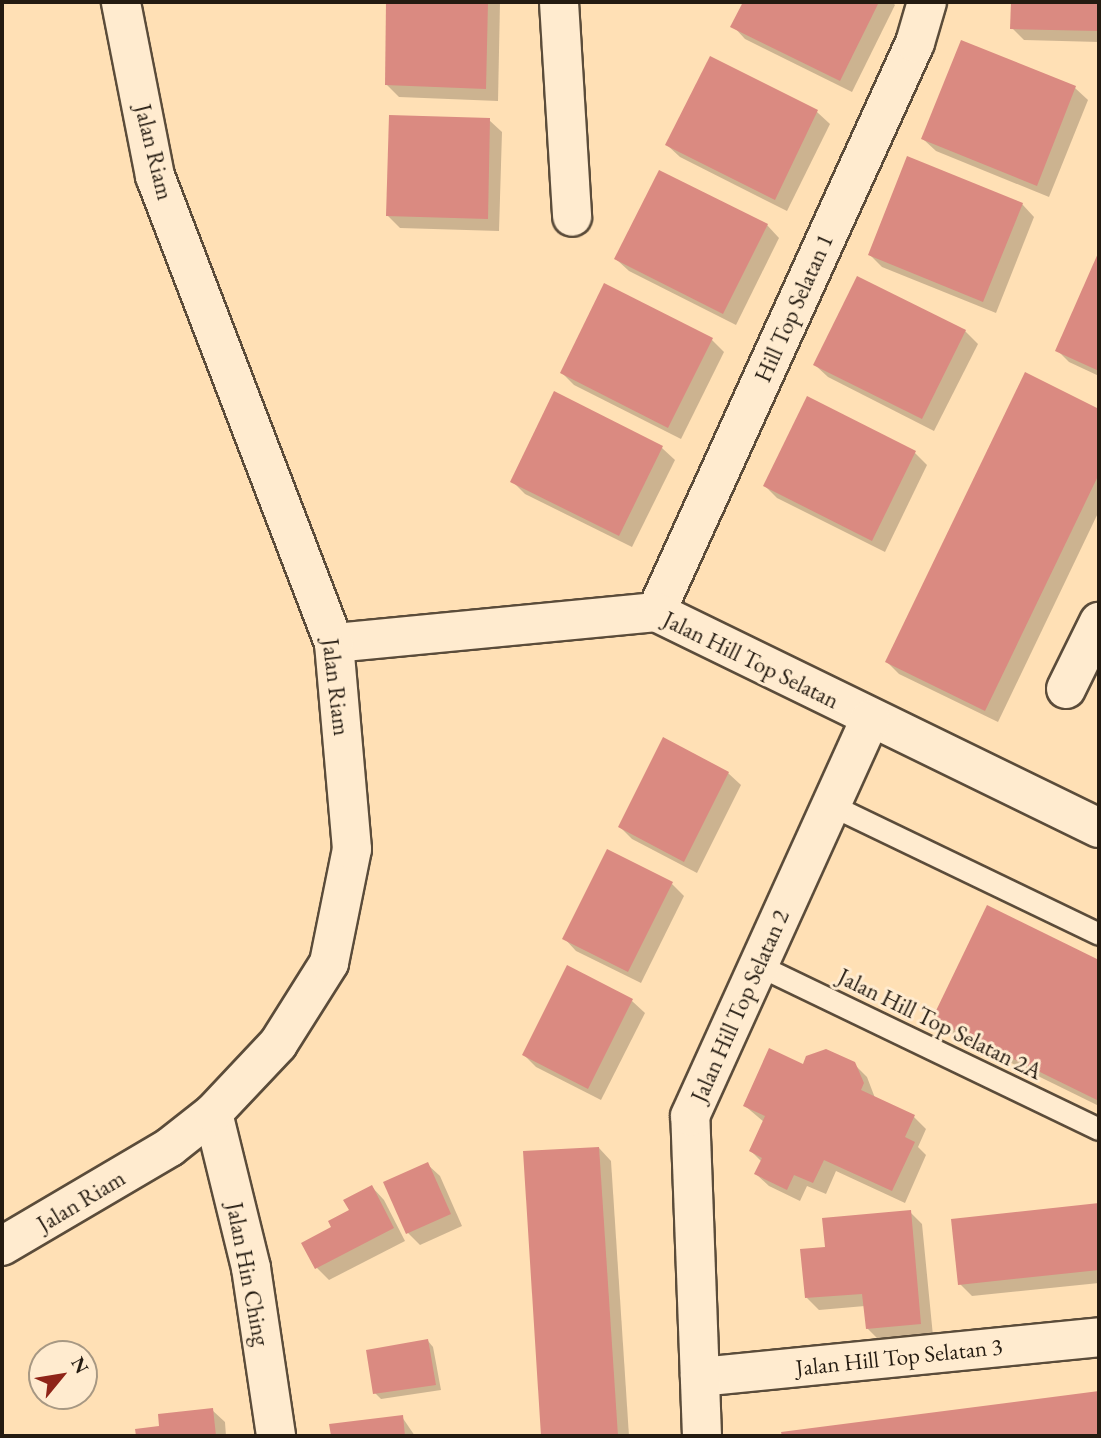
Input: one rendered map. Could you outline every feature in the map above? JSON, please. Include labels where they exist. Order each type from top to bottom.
[{"type":"street","name":"Jalan Riam","points":[[2,1247],[170,1147],[214,1114],[278,1044],[329,963],[352,849],[334,643],[155,176],[121,2]]},
{"type":"street","points":[[559,2],[572,217]]},
{"type":"street","name":"Hill Top Selatan 1","points":[[656,612],[915,43],[927,2]]},
{"type":"street","name":"Jalan Hill Top Selatan","points":[[334,643],[656,612],[870,719],[1099,828]]},
{"type":"street","points":[[1066,688],[1099,622]]},
{"type":"street","name":"Jalan Hill Top Selatan 2","points":[[702,1436],[690,1116],[870,719]]},
{"type":"street","name":"Jalan Hin Ching","points":[[214,1114],[250,1268],[276,1436]]},
{"type":"street","name":"Jalan Hill Top Selatan 3","points":[[700,1377],[1099,1337]]},
{"type":"lane","points":[[831,805],[1099,934]]},
{"type":"lane","name":"Jalan Hill Top Selatan 2A","points":[[758,965],[1099,1129]]},
{"type":"building","points":[[386,2],[488,2],[486,89],[385,85]]},
{"type":"building","points":[[743,2],[879,2],[840,81],[730,27]]},
{"type":"building","points":[[1011,2],[1099,2],[1099,31],[1010,29]]},
{"type":"building","points":[[961,40],[1076,86],[1037,186],[921,139]]},
{"type":"building","points":[[710,56],[818,110],[775,200],[665,145]]},
{"type":"building","points":[[389,115],[490,118],[488,219],[386,216]]},
{"type":"building","points":[[907,156],[1023,203],[983,302],[868,255]]},
{"type":"building","points":[[659,170],[768,224],[723,314],[614,259]]},
{"type":"building","points":[[1099,251],[1099,371],[1055,351]]},
{"type":"building","points":[[857,276],[966,330],[922,419],[813,365]]},
{"type":"building","points":[[604,283],[713,338],[668,428],[560,373]]},
{"type":"building","points":[[1025,372],[1099,409],[1099,474],[985,711],[885,662]]},
{"type":"building","points":[[554,391],[663,446],[619,536],[510,482]]},
{"type":"building","points":[[807,396],[916,451],[872,541],[763,486]]},
{"type":"building","points":[[663,737],[729,772],[684,862],[618,827]]},
{"type":"building","points":[[607,849],[673,882],[628,972],[562,939]]},
{"type":"building","points":[[987,905],[1099,960],[1099,1101],[932,1019]]},
{"type":"building","points":[[567,965],[633,999],[588,1089],[522,1055]]},
{"type":"building","points":[[769,1048],[803,1064],[806,1056],[826,1049],[855,1062],[864,1083],[861,1090],[915,1115],[905,1137],[915,1142],[892,1191],[824,1160],[813,1183],[794,1175],[787,1190],[754,1174],[762,1158],[749,1151],[765,1116],[743,1106]]},
{"type":"building","points":[[599,1147],[618,1436],[541,1436],[523,1151]]},
{"type":"building","points":[[428,1162],[451,1214],[406,1234],[383,1182]]},
{"type":"building","points":[[372,1185],[394,1228],[315,1269],[301,1243],[331,1227],[328,1221],[349,1210],[343,1200]]},
{"type":"building","points":[[1099,1203],[1099,1270],[958,1285],[951,1219]]},
{"type":"building","points":[[911,1210],[921,1324],[866,1329],[862,1294],[805,1298],[800,1249],[825,1247],[822,1218]]},
{"type":"building","points":[[428,1339],[436,1385],[373,1394],[366,1350]]},
{"type":"building","points":[[1099,1391],[1099,1436],[782,1436],[781,1432]]},
{"type":"building","points":[[213,1408],[216,1436],[136,1436],[135,1429],[159,1426],[158,1414]]},
{"type":"building","points":[[403,1415],[405,1436],[331,1436],[329,1424]]}]
